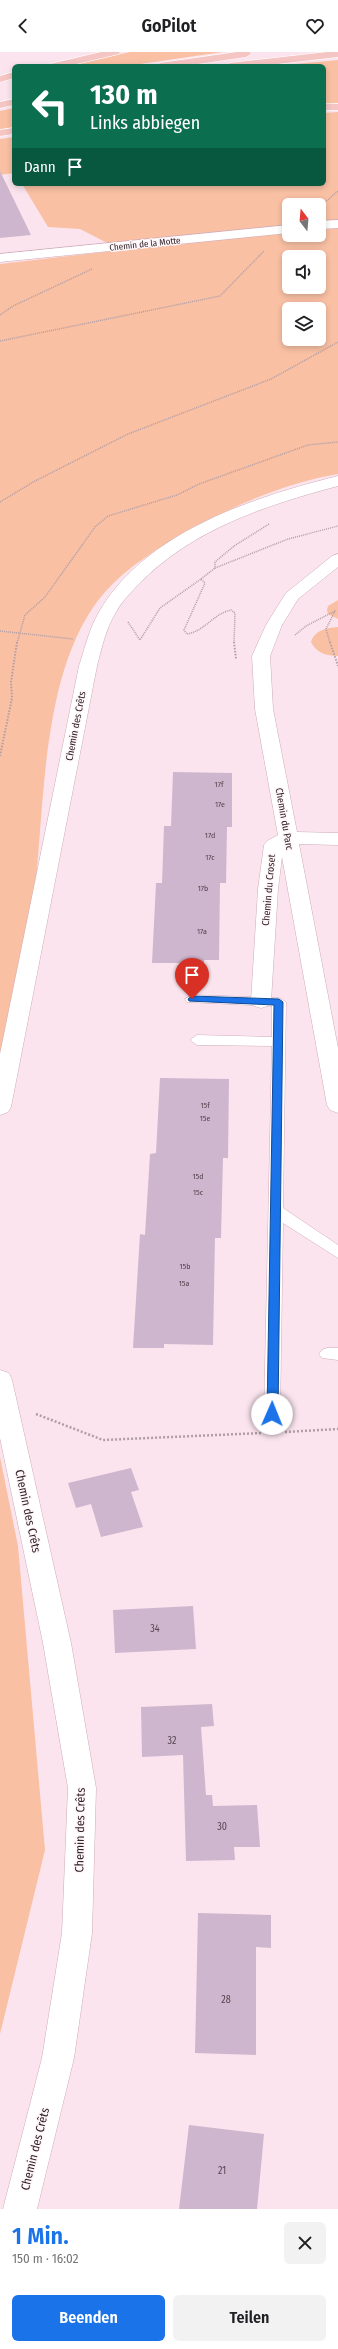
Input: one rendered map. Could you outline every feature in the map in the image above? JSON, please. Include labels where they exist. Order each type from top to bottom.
[{"type":"highway","points":[[63,64],[115,52]]},
{"type":"highway","points":[[175,64],[267,52]]},
{"type":"highway","points":[[248,64],[338,54]]},
{"type":"highway","points":[[0,79],[12,76]]},
{"type":"highway","points":[[0,105],[12,102]]},
{"type":"highway","points":[[326,107],[338,107]]},
{"type":"highway","points":[[0,133],[12,131]]},
{"type":"street","points":[[326,225],[338,224]]},
{"type":"street","name":"Chemin de la Motte","points":[[0,258],[282,229]]},
{"type":"street","name":"Chemin des Crêts","points":[[0,1107],[94,641],[106,613],[144,570],[190,537],[240,513],[338,481]]},
{"type":"street","name":"Chemin du Parc","points":[[338,559],[292,596],[274,625],[261,656],[264,709],[338,1105]]},
{"type":"street","points":[[287,838],[338,839]]},
{"type":"street","name":"Chemin du Croset","points":[[261,1002],[268,889],[274,845],[287,838]]},
{"type":"street","name":"Chemin des Crêts","points":[[2,1391],[57,1643],[82,1788],[75,1948],[58,2058],[20,2209]]},
{"type":"lane","points":[[192,999],[279,1002],[272,1414]]},
{"type":"lane","points":[[197,1040],[278,1042]]},
{"type":"lane","points":[[276,1211],[338,1252]]},
{"type":"path","points":[[326,201],[338,190]]},
{"type":"path","points":[[0,341],[220,296],[282,233]]},
{"type":"path","points":[[0,315],[13,306],[96,267]]},
{"type":"path","points":[[0,502],[35,481],[128,434],[271,379],[338,342]]},
{"type":"path","points":[[215,568],[215,562],[221,554],[274,521]]},
{"type":"path","points":[[106,613],[129,617],[128,624],[140,640],[160,608],[215,568],[288,539],[338,526]]},
{"type":"path","points":[[201,579],[205,583],[205,587],[194,605],[184,630],[187,634],[193,634],[219,613],[231,610],[235,613],[233,631],[236,662]]},
{"type":"path","points":[[293,640],[296,634],[306,626],[338,608]]},
{"type":"path","points":[[335,611],[326,629],[338,666]]},
{"type":"path","points":[[0,631],[94,641]]},
{"type":"path","points":[[2,1391],[103,1440],[268,1432]]},
{"type":"path","points":[[283,1432],[338,1429]]},
{"type":"shaded area","points":[[130,52],[223,52],[140,64],[79,64]]},
{"type":"shaded area","points":[[338,60],[338,103],[326,104],[326,64],[295,64]]},
{"type":"shaded area","points":[[12,108],[12,128],[0,130],[0,111]]},
{"type":"shaded area","points":[[338,112],[338,474],[298,483],[259,497],[221,514],[174,539],[123,574],[105,592],[83,624],[67,662],[56,703],[48,746],[43,790],[32,915],[0,1054],[0,264],[121,250],[80,229],[48,227],[23,186],[326,186],[326,113]]},
{"type":"shaded area","points":[[12,137],[12,173],[0,175],[0,139]]},
{"type":"shaded area","points":[[338,600],[338,619],[328,614],[327,610],[328,606]]},
{"type":"shaded area","points":[[338,627],[338,656],[326,654],[313,646],[311,642],[318,632],[325,629]]},
{"type":"shaded area","points":[[0,1457],[18,1546],[45,1850],[0,2034]]},
{"type":"building","points":[[0,171],[31,235],[0,238]]},
{"type":"building","points":[[173,772],[232,773],[232,827],[227,827],[226,883],[220,883],[219,960],[204,960],[204,963],[152,963],[156,883],[162,883],[164,826],[171,826]]},
{"type":"building","points":[[160,1078],[229,1079],[228,1158],[223,1158],[221,1238],[215,1238],[213,1345],[164,1344],[164,1348],[133,1348],[140,1234],[145,1235],[150,1154],[156,1153]]},
{"type":"building","points":[[131,1468],[139,1490],[131,1492],[143,1527],[101,1537],[91,1504],[76,1508],[68,1483]]},
{"type":"building","points":[[193,1606],[196,1649],[115,1653],[113,1610]]},
{"type":"building","points":[[212,1704],[214,1726],[201,1727],[206,1795],[212,1795],[213,1806],[257,1805],[260,1847],[234,1847],[235,1860],[186,1861],[183,1755],[142,1757],[141,1707]]},
{"type":"building","points":[[198,1913],[271,1915],[271,1948],[256,1947],[256,2055],[195,2053]]},
{"type":"building","points":[[189,2125],[264,2134],[257,2209],[179,2209]]},
{"type":"route","points":[[192,999],[279,1002],[272,1414]]}]
